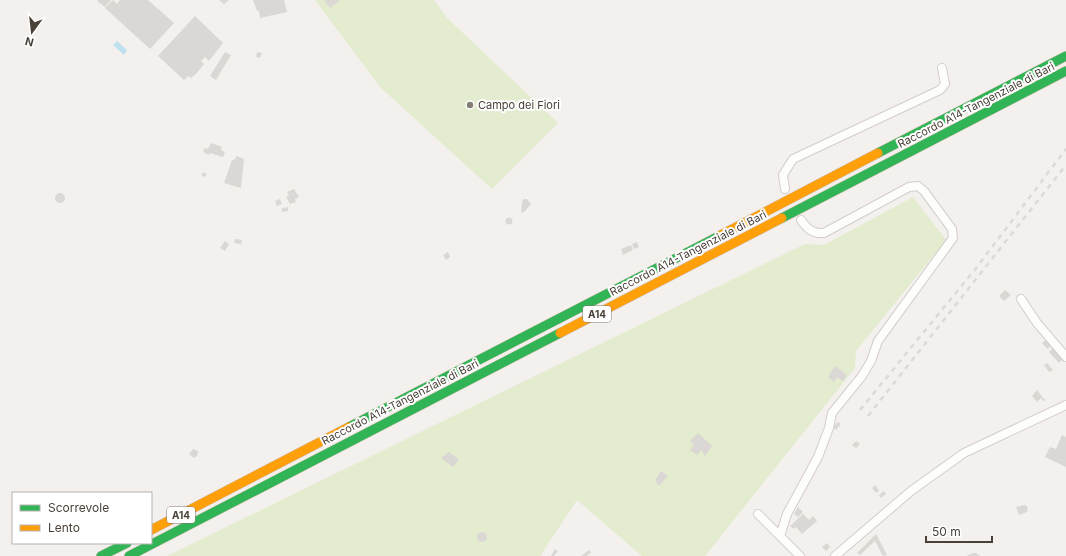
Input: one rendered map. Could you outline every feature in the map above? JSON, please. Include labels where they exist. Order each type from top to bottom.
[{"type":"highway","name":"Raccordo A14-Tangenziale di Bari","points":[[152,529],[1066,56]]},
{"type":"highway","name":"Raccordo A14-Tangenziale di Bari","points":[[129,556],[1066,71]]},
{"type":"highway","points":[[101,556],[124,544]]},
{"type":"street","points":[[785,189],[783,175],[792,159],[940,90],[945,84],[942,68]]},
{"type":"street","points":[[780,536],[786,514],[818,457],[835,408],[844,400],[862,376],[871,360],[878,341],[953,238],[952,229],[924,191],[918,186],[910,187],[824,233],[819,234],[810,231],[801,220]]},
{"type":"street","points":[[1021,299],[1037,323],[1066,357]]},
{"type":"street","points":[[834,556],[912,491],[964,453],[1066,405]]},
{"type":"street","points":[[758,514],[800,556]]},
{"type":"green space","name":"Campo dei Fiori","points":[[315,0],[434,0],[447,18],[558,123],[492,189],[381,88]]},
{"type":"green space","points":[[913,197],[946,240],[856,351],[855,368],[705,556],[642,556],[577,500],[540,556],[167,556],[805,244],[824,245]]},
{"type":"water","points":[[117,41],[127,50],[124,55],[113,45]]},
{"type":"building","points":[[111,0],[105,7],[97,1]]},
{"type":"building","points":[[113,0],[117,4],[120,0],[148,0],[174,23],[150,49],[105,8]]},
{"type":"building","points":[[219,0],[229,0],[224,4]]},
{"type":"building","points":[[253,0],[284,0],[287,12],[260,18],[259,11],[257,11]]},
{"type":"building","points":[[324,0],[340,0],[330,8]]},
{"type":"building","points":[[195,16],[223,43],[209,61],[205,57],[201,61],[204,64],[196,74],[191,78],[188,76],[184,80],[158,56]]},
{"type":"building","points":[[225,52],[231,55],[216,80],[210,76]]},
{"type":"building","points":[[257,52],[262,53],[260,58],[256,57]]},
{"type":"building","points":[[211,143],[222,147],[221,150],[225,152],[223,157],[210,153],[209,155],[203,152],[205,148],[208,149]]},
{"type":"building","points":[[237,156],[244,159],[241,188],[224,183],[232,160],[234,160]]},
{"type":"building","points":[[202,173],[207,173],[205,177],[202,176]]},
{"type":"building","points":[[294,189],[299,197],[295,199],[296,202],[290,204],[286,197],[289,196],[287,192]]},
{"type":"building","points":[[60,193],[65,198],[60,203],[55,198]]},
{"type":"building","points":[[280,199],[282,204],[277,206],[275,201]]},
{"type":"building","points":[[524,199],[527,199],[531,204],[524,212],[521,213],[522,202]]},
{"type":"building","points":[[288,207],[288,211],[282,212],[282,208]]},
{"type":"building","points":[[509,217],[512,218],[512,224],[509,225],[506,224],[505,221],[506,218]]},
{"type":"building","points":[[235,239],[242,240],[241,244],[234,243]]},
{"type":"building","points":[[225,241],[229,244],[225,251],[220,248]]},
{"type":"building","points":[[637,242],[639,247],[634,249],[632,244]]},
{"type":"building","points":[[631,245],[633,250],[623,255],[621,249]]},
{"type":"building","points":[[448,252],[450,257],[446,260],[443,255]]},
{"type":"building","points":[[1005,290],[1011,295],[1004,301],[999,296]]},
{"type":"building","points":[[1047,339],[1066,360],[1064,362],[1062,360],[1059,363],[1049,352],[1053,348],[1051,346],[1047,349],[1042,343]]},
{"type":"building","points":[[1047,363],[1053,370],[1049,372],[1044,365]]},
{"type":"building","points":[[835,366],[847,375],[843,381],[837,377],[834,382],[828,377]]},
{"type":"building","points":[[1037,390],[1046,400],[1043,401],[1041,398],[1037,402],[1032,396]]},
{"type":"building","points":[[838,422],[841,424],[836,430],[833,427]]},
{"type":"building","points":[[698,433],[712,446],[705,456],[701,450],[697,455],[690,450],[694,445],[690,441]]},
{"type":"building","points":[[1062,435],[1066,437],[1066,467],[1045,457],[1050,447],[1056,449]]},
{"type":"building","points":[[856,441],[860,444],[856,448],[852,445]]},
{"type":"building","points":[[193,449],[198,451],[197,456],[194,458],[189,454]]},
{"type":"building","points":[[449,452],[459,460],[453,467],[441,458]]},
{"type":"building","points":[[661,471],[668,476],[659,486],[655,480]]},
{"type":"building","points":[[875,485],[879,491],[876,493],[872,488]]},
{"type":"building","points":[[884,491],[886,494],[881,498],[879,495]]},
{"type":"building","points":[[1025,505],[1028,507],[1027,512],[1019,515],[1016,507]]},
{"type":"building","points":[[798,507],[803,512],[798,517],[794,514]]},
{"type":"building","points":[[803,514],[809,520],[813,516],[817,521],[802,534],[796,527],[794,529],[790,526]]},
{"type":"building","points":[[482,532],[487,537],[482,542],[477,537]]},
{"type":"building","points":[[876,534],[887,555],[883,556],[875,541],[860,555],[857,553]]},
{"type":"building","points":[[827,543],[830,547],[826,551],[822,547]]},
{"type":"building","points":[[555,549],[558,551],[554,556],[551,556]]},
{"type":"building","points":[[589,550],[591,552],[587,556],[581,556]]},
{"type":"building","points":[[976,553],[980,556],[967,556]]},
{"type":"railway","points":[[860,410],[977,267],[1066,149]]},
{"type":"railway","points":[[868,416],[1066,165]]},
{"type":"traffic: fast","points":[[878,153],[1066,56]]},
{"type":"traffic: fast","points":[[782,218],[1066,71]]},
{"type":"traffic: fast","points":[[349,427],[721,235]]},
{"type":"traffic: fast","points":[[129,556],[560,333]]},
{"type":"traffic: fast","points":[[101,556],[125,544]]},
{"type":"traffic: slow","points":[[721,235],[878,153]]},
{"type":"traffic: slow","points":[[560,333],[782,218]]},
{"type":"traffic: slow","points":[[152,529],[349,427]]},
{"type":"place","name":"Campo dei Fiori","points":[[470,105]]}]
